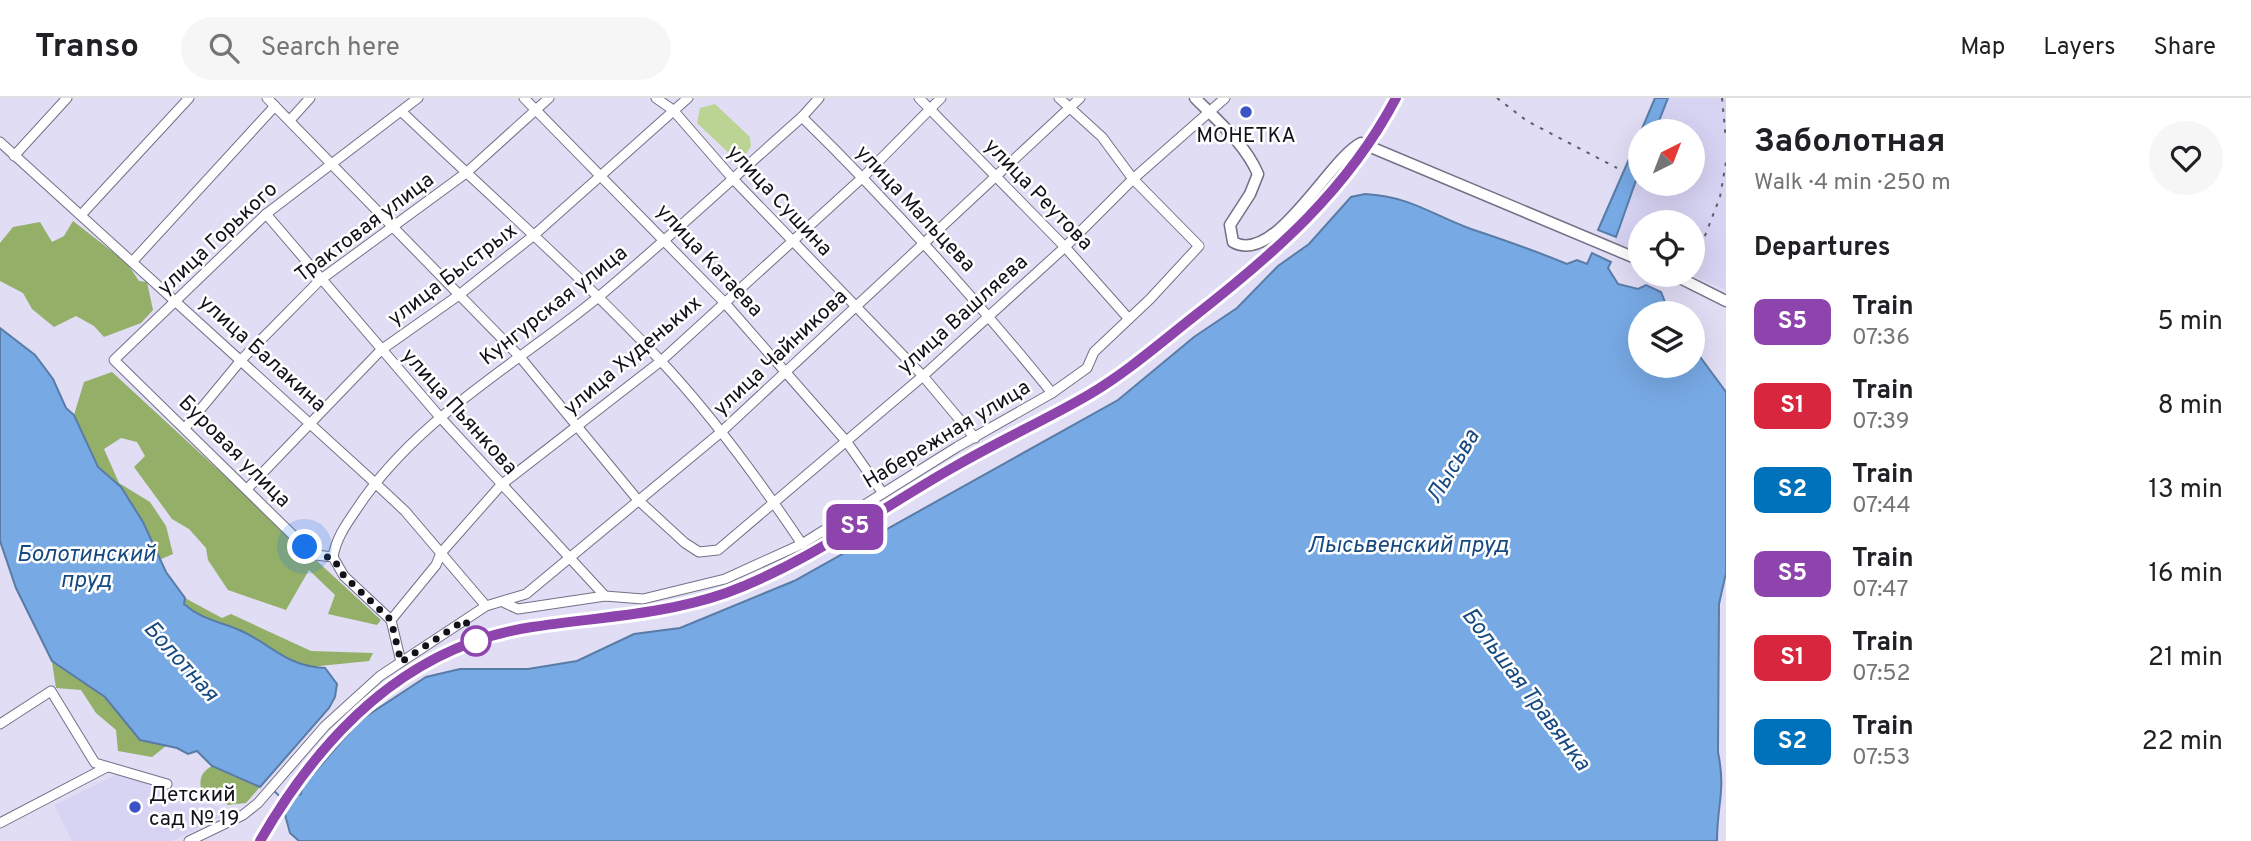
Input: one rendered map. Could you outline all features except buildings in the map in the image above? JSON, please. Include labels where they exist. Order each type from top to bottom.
[{"type":"main road","points":[[1195,98],[1237,141],[1253,162],[1258,174],[1250,194],[1230,225],[1233,242],[1242,247],[1262,241],[1276,230],[1362,143],[1628,255]]},
{"type":"main road","points":[[1698,287],[1726,301]]},
{"type":"street","points":[[14,156],[67,98]]},
{"type":"street","points":[[81,215],[189,98]]},
{"type":"street","points":[[267,98],[291,119],[392,229],[520,357],[637,499]]},
{"type":"street","points":[[291,119],[310,98]]},
{"type":"street","name":"улица Горького","points":[[114,360],[265,214],[418,98]]},
{"type":"street","name":"улица Катаева","points":[[524,98],[724,302],[846,441],[882,492]]},
{"type":"street","name":"Трактовая улица","points":[[186,428],[242,359],[320,279],[466,173],[549,98]]},
{"type":"street","name":"улица Сушина","points":[[656,98],[673,110],[733,179],[923,376],[975,438]]},
{"type":"street","name":"улица Быстрых","points":[[247,489],[382,350],[459,295],[533,236],[688,98]]},
{"type":"street","name":"Кунгурская улица","points":[[333,558],[335,542],[374,482],[439,416],[598,297],[666,240],[802,117],[819,98]]},
{"type":"street","name":"улица Реутова","points":[[919,98],[1065,247],[1129,319]]},
{"type":"street","name":"улица Худеньких","points":[[391,620],[436,565],[440,553],[501,485],[660,361],[863,177],[941,98]]},
{"type":"street","points":[[1059,98],[1101,137],[1133,179]]},
{"type":"street","name":"улица Чайникова","points":[[486,606],[505,603],[526,594],[637,499],[720,433],[1080,98]]},
{"type":"street","name":"улица Вашляева","points":[[637,499],[685,543],[699,552],[718,550],[923,376],[988,314],[1065,247],[1133,179],[1225,98]]},
{"type":"street","points":[[133,261],[275,106]]},
{"type":"street","points":[[402,112],[598,297],[660,361],[774,502],[802,544]]},
{"type":"street","name":"улица Мальцева","points":[[802,117],[863,177],[988,314],[1052,393]]},
{"type":"street","name":"улица Балакина","points":[[0,142],[242,359],[374,482],[486,606]]},
{"type":"street","name":"Набережная улица","points":[[505,603],[518,609],[605,596],[643,599],[725,579],[802,544],[882,492],[1052,393],[1087,368],[1094,352],[1199,246],[1133,179]]},
{"type":"street","name":"улица Пьянкова","points":[[265,214],[439,416],[568,559],[605,596]]},
{"type":"street","name":"Буровая улица","points":[[114,360],[305,547],[316,555],[333,558],[344,576],[391,620]]},
{"type":"street","points":[[189,841],[243,815],[258,803],[325,726],[380,676],[486,606]]},
{"type":"street","points":[[391,620],[401,662]]},
{"type":"street","points":[[0,724],[51,691],[95,763],[167,784]]},
{"type":"street","points":[[0,823],[107,767]]},
{"type":"shaded area","points":[[1668,98],[1726,98],[1726,290],[1705,281],[1705,210],[1628,210],[1628,248],[1615,242],[1617,226],[1629,196],[1705,196],[1705,119],[1660,119]]},
{"type":"shaded area","name":"Детский сад № 19","points":[[116,775],[196,796],[229,813],[172,841],[72,841],[54,805]]},
{"type":"green space","points":[[715,104],[750,137],[751,146],[746,154],[732,156],[697,123],[700,108]]},
{"type":"green space","points":[[73,221],[127,263],[139,281],[147,282],[153,310],[141,323],[104,337],[94,326],[76,316],[54,327],[32,309],[23,293],[0,281],[0,243],[13,227],[40,222],[52,242],[64,236]]},
{"type":"green space","points":[[112,372],[381,620],[377,625],[328,614],[335,595],[309,570],[286,610],[228,590],[208,560],[206,548],[189,529],[172,519],[134,467],[145,456],[137,442],[121,438],[104,449],[119,483],[150,502],[166,526],[173,554],[159,560],[143,522],[121,487],[98,467],[74,415],[84,382]]},
{"type":"green space","points":[[185,598],[222,618],[231,614],[311,651],[373,653],[369,661],[310,667],[278,655],[239,630],[199,617],[184,604]]},
{"type":"green space","points":[[52,662],[105,697],[140,740],[166,746],[152,757],[118,751],[116,730],[96,713],[81,690],[56,688]]},
{"type":"green space","points":[[212,766],[260,787],[246,803],[228,805],[201,790],[202,775]]},
{"type":"water","points":[[1655,98],[1668,98],[1660,119],[1646,119]]},
{"type":"water","points":[[1628,161],[1628,196],[1630,196],[1616,237],[1598,230]]},
{"type":"water","name":"Лысьвенский пруд","points":[[1365,194],[1408,202],[1471,229],[1567,264],[1577,260],[1587,264],[1592,253],[1611,262],[1608,268],[1618,284],[1638,289],[1650,287],[1661,292],[1665,301],[1628,301],[1628,378],[1705,378],[1705,364],[1726,392],[1726,573],[1719,604],[1718,752],[1721,788],[1717,841],[299,841],[290,833],[284,811],[292,797],[301,794],[304,781],[359,721],[426,677],[460,669],[528,669],[577,661],[634,634],[680,628],[794,581],[1118,400],[1194,337],[1237,308],[1278,266],[1309,244],[1351,197]]},
{"type":"water","name":"Болотинский пруд","points":[[0,328],[35,355],[53,379],[66,408],[74,415],[98,467],[121,487],[143,522],[166,572],[185,598],[184,604],[299,663],[325,668],[337,684],[335,697],[329,708],[260,787],[212,766],[197,751],[188,754],[177,748],[140,740],[105,697],[52,661],[16,588],[0,541]]},
{"type":"waterway","name":"Болотная","points":[[273,790],[289,805]]},
{"type":"railway","points":[[260,841],[284,802],[340,732],[372,701],[407,675],[445,654],[487,637],[532,627],[683,605],[762,578],[818,549],[954,467],[1104,385],[1222,294],[1306,219],[1355,163],[1396,98]]},
{"type":"railway","points":[[1497,98],[1527,121],[1617,168]]},
{"type":"railway","points":[[1722,98],[1726,140]]},
{"type":"railway","points":[[1705,236],[1720,197],[1726,162]]},
{"type":"train","name":"S5","points":[[260,841],[310,765],[332,737],[369,701],[426,663],[466,645],[503,633],[666,610],[746,585],[825,545],[951,468],[1079,401],[1112,380],[1248,275],[1285,243],[1353,168],[1396,98]]},
{"type":"place","name":"МОНЕТКА","points":[[1246,112]]},
{"type":"place","name":"Детский сад № 19","points":[[135,807]]},
{"type":"route","points":[[305,547],[316,555],[333,558],[344,576],[391,620],[401,662],[465,620],[476,641]]},
{"type":"water label","name":"Лысьва","points":[[1454,467]]},
{"type":"water label","name":"Большая Травянка","points":[[1525,690]]}]
